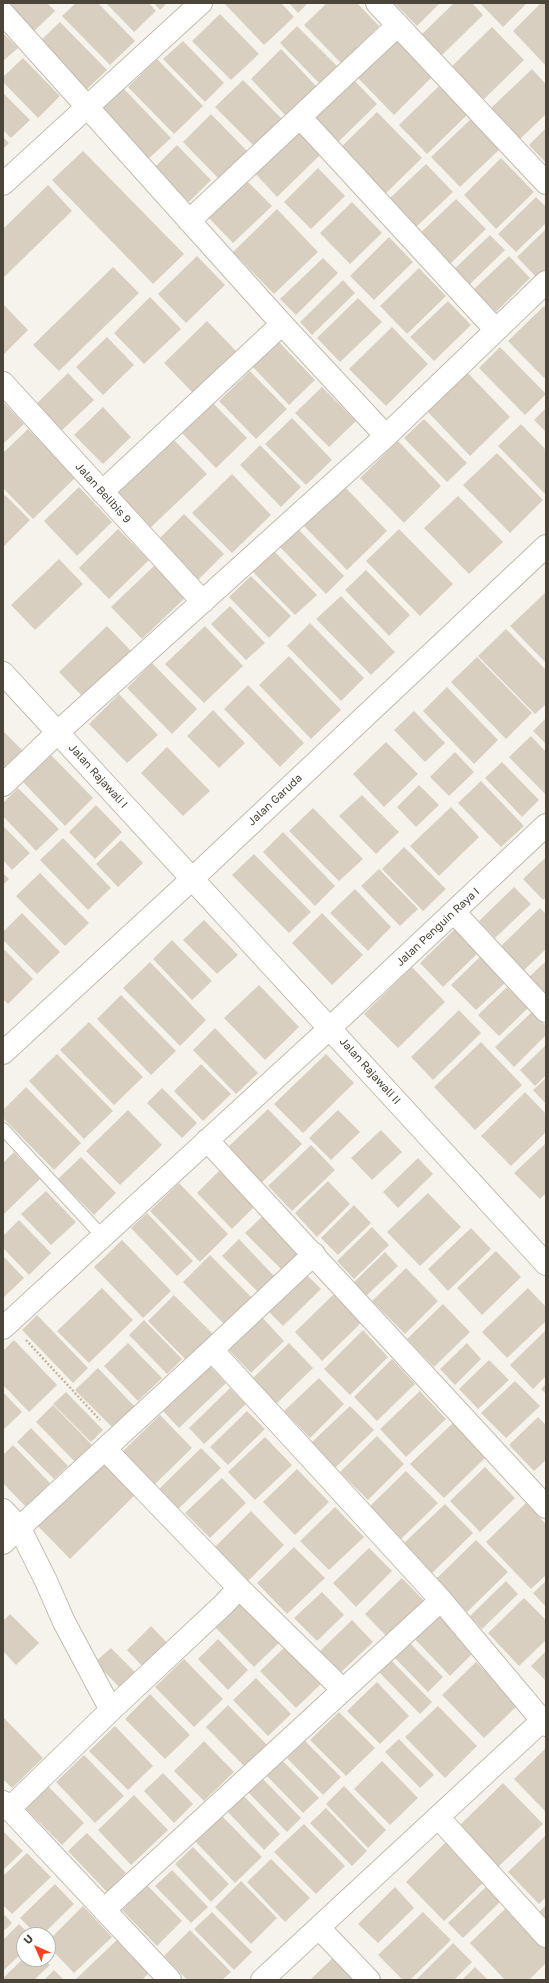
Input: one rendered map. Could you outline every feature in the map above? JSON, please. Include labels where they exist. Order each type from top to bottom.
[{"type":"street","points":[[3,184],[201,3]]},
{"type":"street","points":[[377,3],[546,183]]},
{"type":"street","points":[[3,14],[282,324],[386,436]]},
{"type":"street","points":[[189,221],[398,26]]},
{"type":"street","points":[[300,117],[496,330]]},
{"type":"street","points":[[3,785],[58,732],[386,436],[546,282]]},
{"type":"street","points":[[102,492],[282,324]]},
{"type":"street","name":"Jalan Belibis 9","points":[[3,383],[203,602]]},
{"type":"street","name":"Jalan Garuda","points":[[3,1053],[192,879],[546,546]]},
{"type":"street","name":"Jalan Rajawali I","points":[[3,674],[192,879]]},
{"type":"street","name":"Jalan Penguin Raya I","points":[[6,1325],[330,1028],[546,825]]},
{"type":"street","name":"Jalan Rajawali II","points":[[192,879],[546,1264]]},
{"type":"street","points":[[454,912],[546,1011]]},
{"type":"street","points":[[207,1140],[314,1254],[546,1507]]},
{"type":"street","points":[[3,1543],[314,1254]]},
{"type":"street","points":[[212,1350],[441,1600],[545,1721],[438,1817],[262,1980]]},
{"type":"street","points":[[111,1443],[239,1588],[343,1690]]},
{"type":"street","points":[[3,1510],[19,1527],[46,1581],[64,1622],[111,1710]]},
{"type":"street","points":[[170,1980],[6,1806],[111,1710],[224,1604],[239,1588]]},
{"type":"street","points":[[104,1910],[441,1600]]},
{"type":"street","points":[[438,1817],[546,1936]]},
{"type":"street","points":[[319,1928],[369,1980]]},
{"type":"lane","points":[[3,1130],[103,1237]]},
{"type":"path","points":[[6,1325],[111,1443]]},
{"type":"building","points":[[3,3],[47,3],[55,11],[32,33]]},
{"type":"building","points":[[76,3],[98,3],[135,41],[110,65],[62,16]]},
{"type":"building","points":[[106,3],[149,3],[156,11],[134,32]]},
{"type":"building","points":[[154,3],[167,3],[160,10]]},
{"type":"building","points":[[281,3],[294,17],[264,45],[225,4]]},
{"type":"building","points":[[289,3],[308,3],[298,13]]},
{"type":"building","points":[[327,3],[357,3],[379,26],[341,63],[304,25]]},
{"type":"building","points":[[394,3],[440,3],[417,26]]},
{"type":"building","points":[[454,3],[472,3],[483,15],[440,57],[420,36]]},
{"type":"building","points":[[480,3],[527,3],[503,27]]},
{"type":"building","points":[[541,3],[546,3],[546,66],[513,31]]},
{"type":"building","points":[[220,14],[259,54],[231,80],[192,41]]},
{"type":"building","points":[[60,22],[107,70],[85,91],[38,43]]},
{"type":"building","points":[[297,26],[337,66],[319,83],[280,43]]},
{"type":"building","points":[[492,27],[524,60],[481,102],[449,69]]},
{"type":"building","points":[[3,33],[18,48],[3,61]]},
{"type":"building","points":[[397,34],[435,74],[394,115],[355,75]]},
{"type":"building","points":[[183,41],[224,83],[205,102],[163,59]]},
{"type":"building","points":[[281,49],[318,88],[288,118],[251,79]]},
{"type":"building","points":[[23,58],[60,96],[38,118],[3,82],[3,77]]},
{"type":"building","points":[[157,59],[203,106],[174,134],[128,87]]},
{"type":"building","points":[[532,69],[546,84],[546,114],[520,139],[490,109]]},
{"type":"building","points":[[352,78],[377,104],[333,147],[308,121]]},
{"type":"building","points":[[243,80],[282,119],[254,146],[215,107]]},
{"type":"building","points":[[439,86],[467,115],[427,154],[399,125]]},
{"type":"building","points":[[123,88],[171,138],[145,162],[97,113]]},
{"type":"building","points":[[3,93],[30,120],[11,138],[3,130]]},
{"type":"building","points":[[377,112],[422,158],[382,197],[337,151]]},
{"type":"building","points":[[211,114],[247,151],[219,179],[183,142]]},
{"type":"building","points":[[472,118],[501,148],[460,187],[431,157]]},
{"type":"building","points":[[295,128],[321,154],[277,197],[252,170]]},
{"type":"building","points":[[546,128],[546,163],[529,145]]},
{"type":"building","points":[[3,137],[9,143],[3,149]]},
{"type":"building","points":[[177,145],[211,180],[189,202],[155,167]]},
{"type":"building","points":[[83,151],[184,254],[153,284],[52,180]]},
{"type":"building","points":[[501,158],[534,192],[496,229],[464,195]]},
{"type":"building","points":[[426,164],[453,192],[415,228],[388,200]]},
{"type":"building","points":[[318,168],[345,196],[311,229],[284,202]]},
{"type":"building","points":[[245,179],[272,206],[233,243],[207,216]]},
{"type":"building","points":[[48,185],[72,211],[3,278],[3,229]]},
{"type":"building","points":[[536,197],[546,207],[546,223],[516,252],[498,234]]},
{"type":"building","points":[[456,199],[486,229],[446,268],[416,237]]},
{"type":"building","points":[[352,202],[382,233],[350,264],[320,233]]},
{"type":"building","points":[[277,209],[318,252],[274,294],[233,252]]},
{"type":"building","points":[[546,229],[546,271],[538,279],[517,257]]},
{"type":"building","points":[[490,235],[505,250],[467,287],[451,272]]},
{"type":"building","points":[[389,237],[413,262],[374,300],[350,276]]},
{"type":"building","points":[[197,256],[225,285],[186,323],[158,294]]},
{"type":"building","points":[[509,256],[530,278],[496,312],[473,290]]},
{"type":"building","points":[[323,258],[338,273],[296,315],[280,299]]},
{"type":"building","points":[[113,267],[139,293],[59,371],[33,345]]},
{"type":"building","points":[[419,268],[446,296],[407,334],[380,306]]},
{"type":"building","points":[[343,280],[355,293],[312,335],[300,322]]},
{"type":"building","points":[[150,297],[181,329],[144,364],[114,333]]},
{"type":"building","points":[[358,298],[382,322],[340,362],[317,338]]},
{"type":"building","points":[[448,301],[471,325],[434,361],[410,337]]},
{"type":"building","points":[[3,304],[28,330],[3,355]]},
{"type":"building","points":[[544,306],[546,309],[546,376],[544,378],[508,341]]},
{"type":"building","points":[[207,321],[238,353],[195,395],[164,363]]},
{"type":"building","points":[[392,327],[428,364],[386,406],[349,369]]},
{"type":"building","points":[[107,337],[134,365],[103,395],[76,367]]},
{"type":"building","points":[[278,341],[315,380],[289,405],[252,366]]},
{"type":"building","points":[[500,347],[546,394],[525,415],[479,368]]},
{"type":"building","points":[[250,371],[287,409],[256,439],[219,401]]},
{"type":"building","points":[[467,372],[510,417],[470,456],[427,411]]},
{"type":"building","points":[[68,373],[94,400],[60,432],[34,406]]},
{"type":"building","points":[[322,387],[356,421],[329,447],[295,413]]},
{"type":"building","points":[[211,401],[247,438],[216,468],[180,431]]},
{"type":"building","points":[[3,402],[24,424],[3,444]]},
{"type":"building","points":[[103,407],[131,437],[103,464],[74,435]]},
{"type":"building","points":[[546,408],[546,432],[534,420]]},
{"type":"building","points":[[292,418],[332,460],[306,485],[265,444]]},
{"type":"building","points":[[424,419],[467,463],[447,482],[404,438]]},
{"type":"building","points":[[521,424],[546,450],[546,495],[498,446]]},
{"type":"building","points":[[28,429],[76,477],[33,519],[3,488],[3,453]]},
{"type":"building","points":[[173,439],[207,474],[147,531],[114,496]]},
{"type":"building","points":[[398,441],[441,486],[404,523],[360,478]]},
{"type":"building","points":[[260,445],[301,487],[281,507],[240,465]]},
{"type":"building","points":[[497,453],[543,500],[510,533],[463,485]]},
{"type":"building","points":[[232,474],[271,515],[232,553],[192,513]]},
{"type":"building","points":[[344,486],[387,531],[347,570],[304,526]]},
{"type":"building","points":[[79,487],[112,522],[77,556],[44,521]]},
{"type":"building","points":[[5,495],[30,520],[3,547],[3,497]]},
{"type":"building","points":[[458,496],[503,542],[469,574],[424,528]]},
{"type":"building","points":[[184,514],[224,554],[196,582],[156,542]]},
{"type":"building","points":[[118,529],[149,560],[109,599],[79,568]]},
{"type":"building","points":[[298,529],[344,576],[326,594],[280,547]]},
{"type":"building","points":[[399,529],[453,584],[420,616],[366,561]]},
{"type":"building","points":[[274,551],[317,595],[295,615],[253,572]]},
{"type":"building","points":[[59,559],[83,584],[35,630],[11,605]]},
{"type":"building","points":[[156,564],[187,596],[142,639],[111,607]]},
{"type":"building","points":[[366,570],[410,615],[389,636],[345,590]]},
{"type":"building","points":[[251,576],[291,616],[269,638],[229,597]]},
{"type":"building","points":[[546,592],[546,663],[510,626]]},
{"type":"building","points":[[341,596],[395,652],[371,675],[316,619]]},
{"type":"building","points":[[230,606],[265,643],[246,660],[211,624]]},
{"type":"building","points":[[310,623],[364,678],[341,701],[287,646]]},
{"type":"building","points":[[107,626],[131,651],[83,697],[59,672]]},
{"type":"building","points":[[205,626],[243,666],[204,703],[165,664]]},
{"type":"building","points":[[506,629],[546,670],[546,704],[535,714],[478,656]]},
{"type":"building","points":[[289,656],[341,710],[311,739],[259,685]]},
{"type":"building","points":[[477,657],[532,713],[506,739],[451,682]]},
{"type":"building","points":[[152,663],[197,709],[172,734],[127,688]]},
{"type":"building","points":[[248,685],[304,743],[280,767],[224,709]]},
{"type":"building","points":[[447,687],[498,740],[474,764],[423,711]]},
{"type":"building","points":[[119,694],[158,735],[127,763],[89,724]]},
{"type":"building","points":[[213,710],[245,743],[219,768],[187,736]]},
{"type":"building","points":[[414,711],[445,743],[425,762],[394,730]]},
{"type":"building","points":[[546,718],[546,744],[533,731]]},
{"type":"building","points":[[3,731],[24,752],[3,773]]},
{"type":"building","points":[[531,736],[546,752],[546,795],[509,757]]},
{"type":"building","points":[[386,742],[418,774],[384,807],[353,774]]},
{"type":"building","points":[[167,747],[210,791],[183,816],[141,773]]},
{"type":"building","points":[[455,752],[474,772],[449,796],[430,777]]},
{"type":"building","points":[[51,755],[93,798],[65,826],[23,782]]},
{"type":"building","points":[[502,762],[539,800],[522,817],[485,778]]},
{"type":"building","points":[[481,781],[524,826],[501,847],[458,803]]},
{"type":"building","points":[[419,785],[439,805],[416,827],[397,807]]},
{"type":"building","points":[[18,788],[59,829],[36,851],[3,816],[3,803]]},
{"type":"building","points":[[362,795],[399,832],[376,854],[339,816]]},
{"type":"building","points":[[96,805],[122,832],[95,859],[69,832]]},
{"type":"building","points":[[451,807],[479,837],[439,876],[410,846]]},
{"type":"building","points":[[313,808],[363,859],[339,881],[289,831]]},
{"type":"building","points":[[3,826],[30,853],[12,870],[3,860]]},
{"type":"building","points":[[283,832],[335,886],[315,906],[263,852]]},
{"type":"building","points":[[63,838],[111,888],[88,910],[40,860]]},
{"type":"building","points":[[121,840],[143,863],[118,887],[96,864]]},
{"type":"building","points":[[404,847],[446,889],[423,911],[382,869]]},
{"type":"building","points":[[254,854],[311,912],[289,933],[232,875]]},
{"type":"building","points":[[546,857],[546,897],[543,900],[523,879]]},
{"type":"building","points":[[379,869],[418,909],[400,926],[361,886]]},
{"type":"building","points":[[3,873],[9,879],[3,885]]},
{"type":"building","points":[[40,873],[89,923],[65,946],[16,896]]},
{"type":"building","points":[[514,887],[531,904],[495,938],[479,921]]},
{"type":"building","points":[[355,889],[391,927],[368,951],[330,913]]},
{"type":"building","points":[[540,908],[546,914],[546,949],[521,973],[498,949]]},
{"type":"building","points":[[22,913],[60,952],[37,974],[3,940],[3,932]]},
{"type":"building","points":[[322,913],[363,955],[332,985],[292,943]]},
{"type":"building","points":[[204,920],[238,955],[217,974],[183,940]]},
{"type":"building","points":[[456,928],[479,952],[443,987],[420,963]]},
{"type":"building","points":[[172,940],[212,981],[192,1000],[153,959]]},
{"type":"building","points":[[3,948],[33,979],[8,1004],[3,999]]},
{"type":"building","points":[[482,955],[507,981],[476,1010],[451,985]]},
{"type":"building","points":[[546,961],[546,997],[528,978]]},
{"type":"building","points":[[150,962],[206,1020],[180,1046],[123,988]]},
{"type":"building","points":[[412,967],[445,1002],[398,1048],[364,1014]]},
{"type":"building","points":[[259,985],[299,1027],[265,1060],[224,1018]]},
{"type":"building","points":[[507,987],[528,1008],[499,1036],[478,1015]]},
{"type":"building","points":[[121,995],[176,1051],[151,1075],[97,1019]]},
{"type":"building","points":[[459,1010],[481,1033],[433,1080],[411,1057]]},
{"type":"building","points":[[532,1012],[546,1026],[546,1035],[514,1067],[495,1047]]},
{"type":"building","points":[[89,1022],[143,1077],[114,1105],[60,1050]]},
{"type":"building","points":[[215,1028],[258,1073],[236,1094],[193,1050]]},
{"type":"building","points":[[481,1042],[522,1085],[475,1130],[434,1087]]},
{"type":"building","points":[[546,1045],[546,1075],[535,1086],[520,1070]]},
{"type":"building","points":[[57,1054],[113,1111],[84,1139],[29,1081]]},
{"type":"building","points":[[326,1054],[354,1083],[303,1133],[274,1104]]},
{"type":"building","points":[[201,1064],[231,1094],[203,1121],[174,1091]]},
{"type":"building","points":[[546,1078],[546,1104],[533,1090]]},
{"type":"building","points":[[26,1087],[81,1143],[54,1170],[3,1118],[3,1110]]},
{"type":"building","points":[[162,1088],[197,1123],[182,1138],[147,1103]]},
{"type":"building","points":[[525,1092],[546,1114],[546,1132],[511,1166],[481,1136]]},
{"type":"building","points":[[268,1109],[302,1144],[260,1184],[226,1149]]},
{"type":"building","points":[[128,1110],[162,1145],[120,1185],[86,1151]]},
{"type":"building","points":[[338,1110],[360,1132],[331,1160],[309,1138]]},
{"type":"building","points":[[381,1130],[402,1152],[372,1180],[351,1158]]},
{"type":"building","points":[[546,1143],[546,1193],[540,1199],[514,1173]]},
{"type":"building","points":[[311,1145],[335,1170],[292,1211],[268,1186]]},
{"type":"building","points":[[14,1152],[40,1179],[3,1215],[3,1163]]},
{"type":"building","points":[[81,1157],[116,1193],[94,1215],[58,1179]]},
{"type":"building","points":[[418,1158],[433,1174],[398,1208],[383,1192]]},
{"type":"building","points":[[221,1169],[256,1205],[232,1229],[197,1193]]},
{"type":"building","points":[[328,1181],[350,1204],[317,1237],[295,1213]]},
{"type":"building","points":[[179,1183],[228,1234],[200,1262],[150,1211]]},
{"type":"building","points":[[46,1191],[76,1222],[51,1245],[21,1214]]},
{"type":"building","points":[[428,1193],[461,1227],[420,1266],[387,1232]]},
{"type":"building","points":[[354,1205],[371,1223],[338,1255],[321,1238]]},
{"type":"building","points":[[147,1213],[193,1261],[177,1276],[131,1228]]},
{"type":"building","points":[[266,1213],[304,1251],[283,1271],[245,1233]]},
{"type":"building","points":[[19,1220],[51,1253],[29,1275],[3,1248],[3,1236]]},
{"type":"building","points":[[372,1227],[389,1245],[354,1279],[337,1261]]},
{"type":"building","points":[[471,1228],[491,1249],[448,1291],[428,1269]]},
{"type":"building","points":[[239,1239],[275,1277],[259,1293],[222,1256]]},
{"type":"building","points":[[122,1240],[171,1291],[143,1318],[94,1267]]},
{"type":"building","points":[[496,1251],[521,1277],[482,1315],[457,1288]]},
{"type":"building","points":[[385,1252],[398,1266],[366,1296],[353,1283]]},
{"type":"building","points":[[210,1255],[252,1298],[225,1325],[183,1282]]},
{"type":"building","points":[[3,1256],[24,1278],[3,1298]]},
{"type":"building","points":[[406,1268],[438,1301],[405,1334],[372,1301]]},
{"type":"building","points":[[304,1272],[321,1289],[283,1326],[266,1309]]},
{"type":"building","points":[[102,1288],[133,1320],[89,1363],[57,1331]]},
{"type":"building","points":[[528,1288],[546,1307],[546,1321],[507,1358],[482,1332]]},
{"type":"building","points":[[335,1293],[363,1321],[322,1361],[295,1332]]},
{"type":"building","points":[[174,1295],[214,1335],[187,1361],[148,1321]]},
{"type":"building","points":[[443,1304],[470,1332],[434,1367],[407,1339]]},
{"type":"building","points":[[259,1314],[284,1341],[251,1373],[225,1346]]},
{"type":"building","points":[[37,1315],[88,1368],[73,1383],[22,1330]]},
{"type":"building","points":[[144,1320],[182,1359],[167,1374],[129,1335]]},
{"type":"building","points":[[363,1330],[388,1357],[350,1395],[324,1369]]},
{"type":"building","points":[[546,1330],[546,1376],[533,1389],[510,1365]]},
{"type":"building","points":[[14,1340],[57,1385],[29,1412],[3,1385],[3,1351]]},
{"type":"building","points":[[128,1343],[162,1378],[138,1401],[104,1366]]},
{"type":"building","points":[[289,1343],[313,1368],[276,1404],[252,1379]]},
{"type":"building","points":[[467,1343],[481,1359],[455,1385],[440,1369]]},
{"type":"building","points":[[392,1359],[415,1384],[377,1421],[354,1397]]},
{"type":"building","points":[[489,1360],[509,1380],[478,1409],[459,1389]]},
{"type":"building","points":[[210,1366],[226,1383],[179,1428],[163,1411]]},
{"type":"building","points":[[98,1368],[135,1407],[113,1428],[75,1390]]},
{"type":"building","points":[[319,1378],[344,1404],[310,1438],[284,1411]]},
{"type":"building","points":[[515,1381],[540,1406],[506,1438],[481,1413]]},
{"type":"building","points":[[546,1384],[546,1394],[541,1389]]},
{"type":"building","points":[[230,1388],[246,1404],[204,1444],[189,1428]]},
{"type":"building","points":[[420,1391],[446,1419],[406,1457],[380,1429]]},
{"type":"building","points":[[3,1392],[22,1412],[3,1430]]},
{"type":"building","points":[[66,1392],[103,1430],[91,1442],[53,1404]]},
{"type":"building","points":[[53,1405],[93,1446],[76,1463],[36,1422]]},
{"type":"building","points":[[350,1406],[374,1430],[335,1468],[311,1443]]},
{"type":"building","points":[[247,1411],[265,1429],[228,1465],[210,1447]]},
{"type":"building","points":[[160,1415],[192,1448],[153,1486],[121,1453]]},
{"type":"building","points":[[538,1417],[546,1425],[546,1460],[534,1471],[509,1445]]},
{"type":"building","points":[[454,1422],[487,1456],[444,1498],[410,1464]]},
{"type":"building","points":[[31,1428],[68,1466],[54,1479],[17,1442]]},
{"type":"building","points":[[377,1436],[404,1464],[368,1500],[340,1472]]},
{"type":"building","points":[[265,1437],[292,1465],[255,1500],[228,1472]]},
{"type":"building","points":[[13,1445],[50,1483],[26,1507],[3,1483],[3,1455]]},
{"type":"building","points":[[201,1448],[221,1468],[177,1510],[158,1490]]},
{"type":"building","points":[[103,1456],[138,1492],[70,1559],[35,1523]]},
{"type":"building","points":[[485,1467],[515,1498],[480,1532],[450,1501]]},
{"type":"building","points":[[297,1469],[329,1502],[295,1535],[263,1502]]},
{"type":"building","points":[[406,1471],[438,1503],[399,1541],[368,1508]]},
{"type":"building","points":[[222,1478],[246,1503],[210,1538],[185,1513]]},
{"type":"building","points":[[526,1503],[546,1524],[546,1575],[531,1589],[486,1542]]},
{"type":"building","points":[[445,1504],[473,1533],[430,1575],[402,1545]]},
{"type":"building","points":[[335,1507],[364,1537],[329,1570],[300,1541]]},
{"type":"building","points":[[251,1511],[284,1545],[247,1582],[214,1548]]},
{"type":"building","points":[[476,1540],[508,1572],[467,1612],[436,1579]]},
{"type":"building","points":[[294,1547],[325,1578],[287,1614],[257,1583]]},
{"type":"building","points":[[369,1548],[392,1571],[356,1607],[333,1583]]},
{"type":"building","points":[[402,1578],[425,1602],[388,1638],[365,1614]]},
{"type":"building","points":[[506,1581],[518,1594],[482,1629],[470,1616]]},
{"type":"building","points":[[546,1581],[546,1607],[533,1593]]},
{"type":"building","points":[[322,1592],[344,1615],[317,1641],[294,1618]]},
{"type":"building","points":[[244,1598],[283,1639],[254,1667],[215,1627]]},
{"type":"building","points":[[524,1598],[546,1620],[546,1640],[519,1666],[488,1633]]},
{"type":"building","points":[[440,1607],[479,1647],[450,1676],[411,1635]]},
{"type":"building","points":[[10,1614],[39,1643],[16,1665],[3,1651],[3,1621]]},
{"type":"building","points":[[352,1620],[373,1642],[339,1674],[318,1653]]},
{"type":"building","points":[[151,1626],[171,1647],[146,1670],[127,1650]]},
{"type":"building","points":[[218,1639],[248,1670],[228,1690],[198,1659]]},
{"type":"building","points":[[408,1641],[443,1677],[428,1692],[393,1656]]},
{"type":"building","points":[[287,1645],[323,1682],[296,1708],[260,1671]]},
{"type":"building","points":[[111,1648],[138,1675],[122,1690],[95,1662]]},
{"type":"building","points":[[546,1651],[546,1681],[531,1666]]},
{"type":"building","points":[[387,1656],[432,1702],[420,1714],[375,1668]]},
{"type":"building","points":[[184,1659],[223,1699],[194,1727],[155,1687]]},
{"type":"building","points":[[476,1662],[518,1705],[484,1738],[442,1695]]},
{"type":"building","points":[[256,1678],[291,1714],[268,1736],[233,1700]]},
{"type":"building","points":[[377,1682],[409,1716],[380,1744],[347,1711]]},
{"type":"building","points":[[150,1694],[190,1735],[165,1759],[125,1719]]},
{"type":"building","points":[[228,1705],[269,1747],[247,1769],[206,1727]]},
{"type":"building","points":[[438,1706],[477,1746],[445,1778],[405,1737]]},
{"type":"building","points":[[339,1712],[375,1748],[346,1776],[310,1740]]},
{"type":"building","points":[[3,1717],[43,1758],[12,1788],[3,1779]]},
{"type":"building","points":[[115,1726],[153,1766],[128,1790],[89,1751]]},
{"type":"building","points":[[399,1739],[434,1775],[420,1788],[385,1752]]},
{"type":"building","points":[[204,1741],[234,1772],[204,1801],[174,1771]]},
{"type":"building","points":[[305,1741],[341,1777],[323,1795],[287,1758]]},
{"type":"building","points":[[546,1748],[546,1812],[514,1779]]},
{"type":"building","points":[[84,1755],[124,1796],[95,1823],[56,1782]]},
{"type":"building","points":[[279,1757],[319,1798],[303,1813],[264,1773]]},
{"type":"building","points":[[382,1761],[418,1798],[390,1825],[354,1789]]},
{"type":"building","points":[[163,1773],[193,1804],[174,1823],[144,1791]]},
{"type":"building","points":[[260,1776],[301,1818],[287,1832],[246,1790]]},
{"type":"building","points":[[503,1783],[543,1824],[498,1867],[459,1826]]},
{"type":"building","points":[[46,1784],[84,1823],[62,1845],[23,1806]]},
{"type":"building","points":[[344,1786],[386,1830],[368,1848],[326,1804]]},
{"type":"building","points":[[134,1795],[168,1830],[131,1865],[98,1830]]},
{"type":"building","points":[[243,1795],[280,1834],[264,1850],[227,1811]]},
{"type":"building","points":[[326,1808],[367,1851],[352,1866],[310,1823]]},
{"type":"building","points":[[218,1812],[262,1857],[235,1883],[191,1837]]},
{"type":"building","points":[[304,1824],[345,1866],[316,1894],[274,1852]]},
{"type":"building","points":[[3,1831],[23,1851],[3,1870]]},
{"type":"building","points":[[87,1833],[126,1873],[107,1892],[68,1851]]},
{"type":"building","points":[[545,1836],[546,1897],[539,1904],[508,1872]]},
{"type":"building","points":[[446,1842],[485,1881],[444,1921],[406,1882]]},
{"type":"building","points":[[193,1847],[229,1884],[211,1902],[175,1864]]},
{"type":"building","points":[[27,1853],[51,1877],[12,1914],[3,1905],[3,1876]]},
{"type":"building","points":[[271,1859],[310,1898],[285,1922],[247,1882]]},
{"type":"building","points":[[172,1870],[208,1907],[191,1923],[155,1886]]},
{"type":"building","points":[[241,1881],[277,1918],[251,1944],[215,1907]]},
{"type":"building","points":[[55,1884],[74,1904],[50,1927],[29,1927],[20,1918]]},
{"type":"building","points":[[147,1885],[182,1921],[157,1946],[122,1910]]},
{"type":"building","points":[[487,1886],[501,1901],[463,1938],[448,1923]]},
{"type":"building","points":[[395,1887],[414,1908],[378,1943],[358,1924]]},
{"type":"building","points":[[546,1905],[546,1918],[539,1912]]},
{"type":"building","points":[[83,1906],[112,1937],[74,1973],[56,1954],[56,1933]]},
{"type":"building","points":[[507,1907],[546,1947],[546,1963],[529,1980],[505,1980],[470,1943]]},
{"type":"building","points":[[212,1912],[252,1952],[234,1970],[194,1929]]},
{"type":"building","points":[[423,1912],[451,1940],[410,1980],[403,1980],[378,1955]]},
{"type":"building","points":[[3,1913],[12,1923],[3,1932]]},
{"type":"building","points":[[16,1927],[16,1959],[3,1971],[3,1940]]},
{"type":"building","points":[[190,1930],[231,1972],[222,1980],[187,1980],[164,1956]]},
{"type":"building","points":[[118,1939],[150,1972],[142,1980],[75,1980]]},
{"type":"building","points":[[453,1943],[472,1962],[454,1980],[416,1980]]},
{"type":"building","points":[[335,1956],[359,1980],[310,1980]]},
{"type":"building","points":[[16,1966],[16,1967],[48,1967],[34,1980],[3,1980],[3,1978]]},
{"type":"building","points":[[475,1967],[488,1980],[462,1980]]},
{"type":"building","points":[[54,1970],[64,1980],[44,1980]]}]
